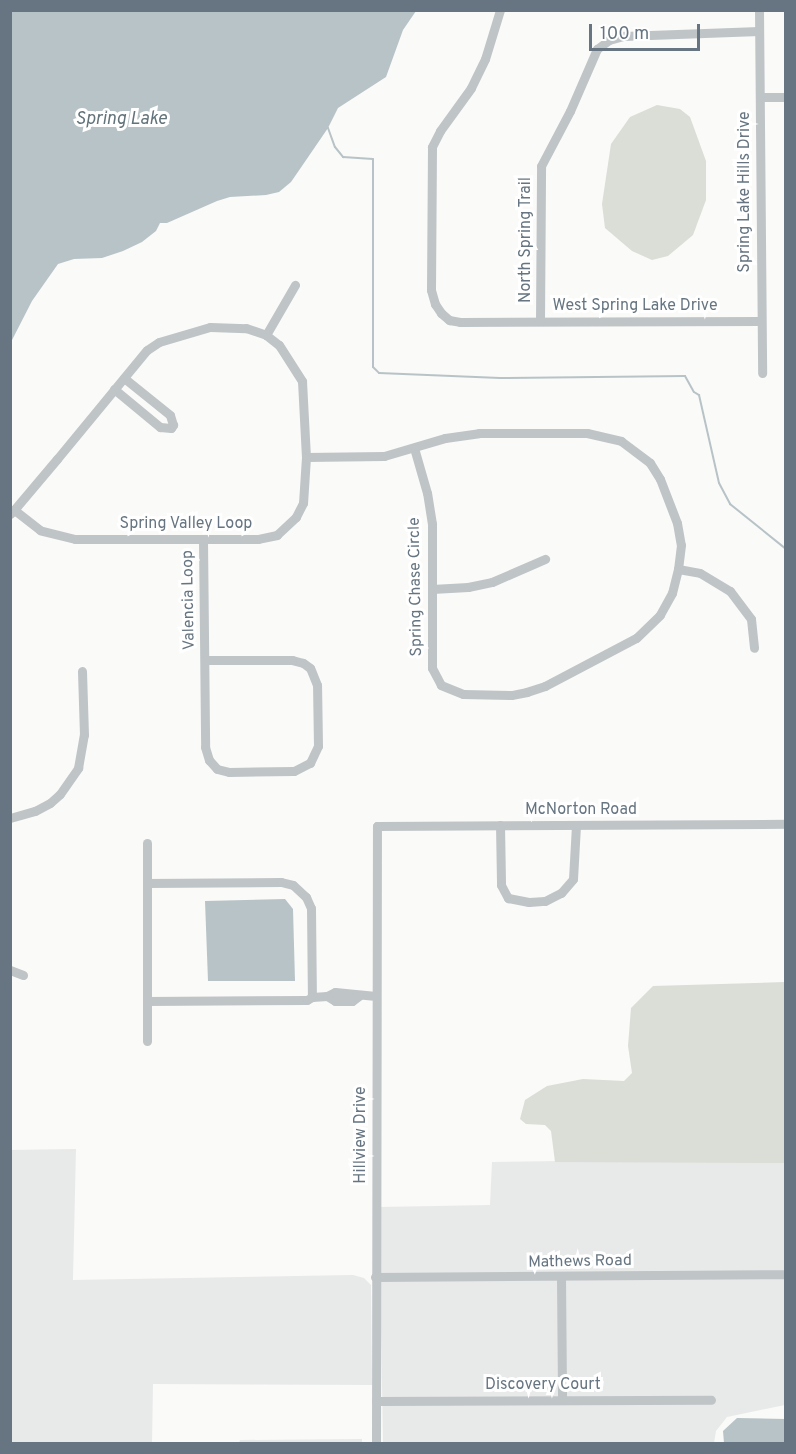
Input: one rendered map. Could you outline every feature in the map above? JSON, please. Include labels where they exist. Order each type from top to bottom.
[{"type":"street","name":"West Spring Lake Drive","points":[[500,10],[485,59],[471,88],[440,131],[432,147],[431,290],[435,304],[441,313],[449,320],[460,322],[761,321]]},
{"type":"street","name":"Spring Lake Hills Drive","points":[[759,10],[762,373]]},
{"type":"street","name":"North Spring Trail","points":[[540,321],[541,166],[570,111],[597,49],[609,40],[623,36],[759,31]]},
{"type":"street","points":[[760,97],[786,97]]},
{"type":"street","points":[[266,335],[296,285]]},
{"type":"street","name":"Spring Valley Loop","points":[[210,327],[246,328],[266,335],[279,345],[302,381],[306,457],[303,503],[296,517],[286,528],[267,538],[203,540],[57,536],[40,530],[12,512],[147,350],[176,335],[210,327]]},
{"type":"street","points":[[114,389],[160,427],[171,428],[173,425],[170,415],[124,378]]},
{"type":"street","name":"Spring Chase Circle","points":[[306,457],[384,456],[445,438],[479,433],[587,433],[621,441],[650,463],[660,479],[676,523],[681,545],[672,593],[660,615],[636,638],[545,686],[512,695],[462,694],[441,685],[432,668],[432,524],[427,493],[414,448]]},
{"type":"street","name":"Valencia Loop","points":[[203,540],[205,747],[209,760],[217,769],[229,772],[294,771],[310,763],[318,746],[317,685],[310,668],[292,660],[205,660]]},
{"type":"street","points":[[432,589],[468,587],[492,582],[545,559]]},
{"type":"street","points":[[678,569],[700,573],[730,591],[751,619],[754,648]]},
{"type":"street","points":[[10,818],[35,811],[50,803],[60,794],[78,768],[84,735],[82,671]]},
{"type":"street","name":"McNorton Road","points":[[377,826],[786,824]]},
{"type":"street","points":[[500,825],[501,885],[507,898],[529,902],[545,901],[561,893],[573,879],[576,825]]},
{"type":"street","name":"Hillview Drive","points":[[376,1443],[377,826]]},
{"type":"street","points":[[147,843],[147,1041]]},
{"type":"street","points":[[147,883],[281,882],[293,885],[306,897],[311,908],[312,997]]},
{"type":"street","points":[[10,970],[23,975]]},
{"type":"street","points":[[147,1001],[307,1000],[335,992],[344,997],[376,996]]},
{"type":"street","name":"Mathews Road","points":[[375,1277],[561,1278],[786,1274]]},
{"type":"street","points":[[561,1278],[562,1400]]},
{"type":"street","name":"Discovery Court","points":[[376,1401],[711,1400]]},
{"type":"shaded area","points":[[657,105],[680,109],[690,117],[706,161],[706,200],[693,235],[668,256],[652,260],[632,251],[605,228],[602,204],[611,144],[630,117]]},
{"type":"shaded area","points":[[785,982],[785,1163],[555,1162],[551,1131],[545,1125],[526,1124],[520,1119],[525,1100],[547,1086],[583,1079],[624,1081],[632,1073],[628,1046],[631,1008],[653,986]]},
{"type":"shaded area","points":[[76,1149],[73,1280],[353,1275],[364,1278],[371,1285],[372,1385],[153,1384],[152,1443],[11,1443],[10,1150]]},
{"type":"shaded area","points":[[785,1158],[785,1405],[727,1417],[716,1431],[714,1443],[383,1443],[379,1207],[490,1205],[492,1162]]},
{"type":"shaded area","points":[[362,1439],[362,1444],[239,1443],[240,1440]]},
{"type":"water","name":"Spring Lake","points":[[11,10],[416,11],[403,30],[386,77],[338,108],[328,128],[291,182],[279,192],[230,197],[217,201],[167,223],[160,223],[156,231],[142,242],[123,251],[102,258],[74,259],[58,264],[32,301],[11,342]]},
{"type":"water","points":[[285,899],[293,909],[295,981],[208,981],[205,901]]},
{"type":"water","points":[[737,1418],[785,1419],[785,1443],[724,1443],[723,1431]]},
{"type":"waterway","points":[[325,127],[328,128],[335,147],[343,157],[373,159],[373,367],[379,373],[500,378],[685,376],[694,392],[699,395],[719,483],[730,504],[786,549]]}]
